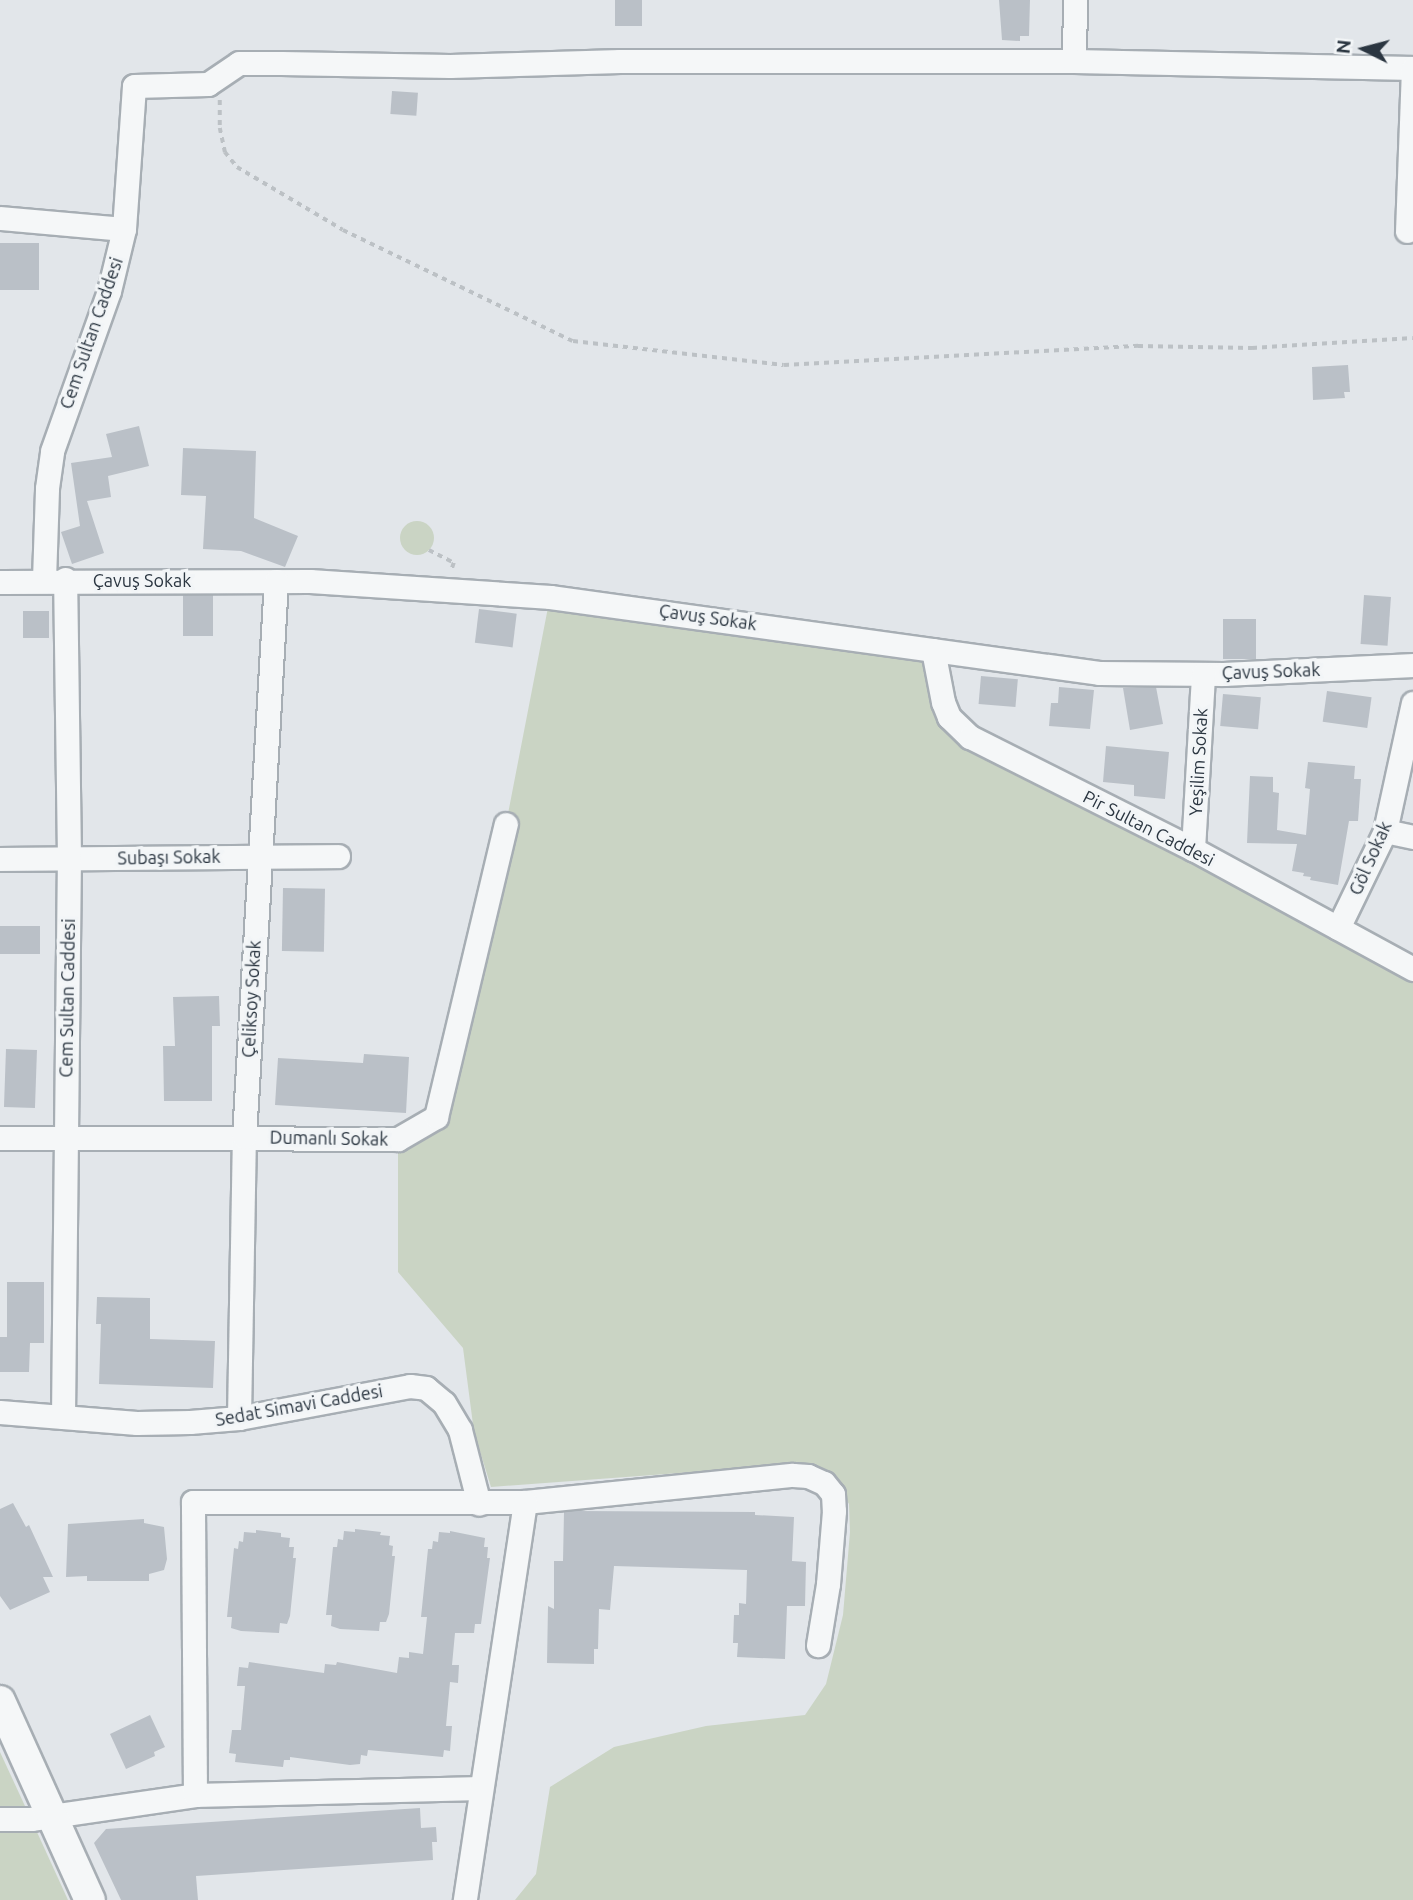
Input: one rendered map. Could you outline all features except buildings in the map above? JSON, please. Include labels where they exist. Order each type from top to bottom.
[{"type":"street","points":[[1074,61],[1075,0]]},
{"type":"street","points":[[226,75],[239,63],[281,62],[450,66],[620,61],[1074,61],[1413,68],[1406,231]]},
{"type":"street","name":"Cem Sultan Caddesi","points":[[63,1417],[69,858],[55,580],[47,488],[52,451],[108,291],[124,229],[134,86],[208,84],[226,75]]},
{"type":"street","points":[[0,218],[124,229]]},
{"type":"street","name":"Çavuş Sokak","points":[[0,582],[276,581],[550,597],[1098,673],[1203,674],[1413,665]]},
{"type":"street","name":"Çeliksoy Sokak","points":[[239,1418],[244,1137],[276,581]]},
{"type":"street","name":"Pir Sultan Caddesi","points":[[933,650],[946,709],[959,728],[970,737],[1193,849],[1413,969]]},
{"type":"street","name":"Yeşilim Sokak","points":[[1193,849],[1203,674]]},
{"type":"street","name":"Göl Sokak","points":[[1338,928],[1385,831],[1413,703]]},
{"type":"street","name":"Dumanlı Sokak","points":[[0,1138],[398,1139],[436,1116],[506,824]]},
{"type":"street","points":[[1385,831],[1413,837]]},
{"type":"street","name":"Subaşı Sokak","points":[[0,859],[338,856]]},
{"type":"street","name":"Sedat Simavi Caddesi","points":[[0,1412],[162,1423],[239,1418],[410,1386],[426,1388],[444,1403],[460,1430],[479,1504]]},
{"type":"street","points":[[195,1794],[193,1502],[479,1504],[525,1502],[793,1475],[808,1476],[824,1483],[833,1494],[828,1584],[818,1645]]},
{"type":"street","points":[[465,1900],[525,1502]]},
{"type":"street","points":[[0,1700],[90,1900]]},
{"type":"street","points":[[0,1819],[31,1819],[195,1794],[480,1788]]},
{"type":"path","points":[[226,75],[220,94],[220,128],[225,152],[237,167],[344,230],[573,341],[784,365],[1138,346],[1252,348],[1413,338]]},
{"type":"path","points":[[429,550],[454,563],[445,590]]},
{"type":"green space","points":[[417,521],[429,526],[434,538],[429,550],[417,555],[405,550],[400,538],[405,526]]},
{"type":"green space","points":[[550,597],[933,650],[949,717],[1413,969],[1413,1900],[515,1900],[536,1874],[550,1787],[614,1747],[706,1726],[805,1715],[826,1684],[843,1615],[850,1532],[849,1504],[836,1484],[775,1466],[491,1487],[474,1432],[463,1348],[398,1272],[398,1139],[436,1116],[506,824]]},
{"type":"green space","points":[[0,1752],[31,1819],[68,1900],[0,1900]]}]
